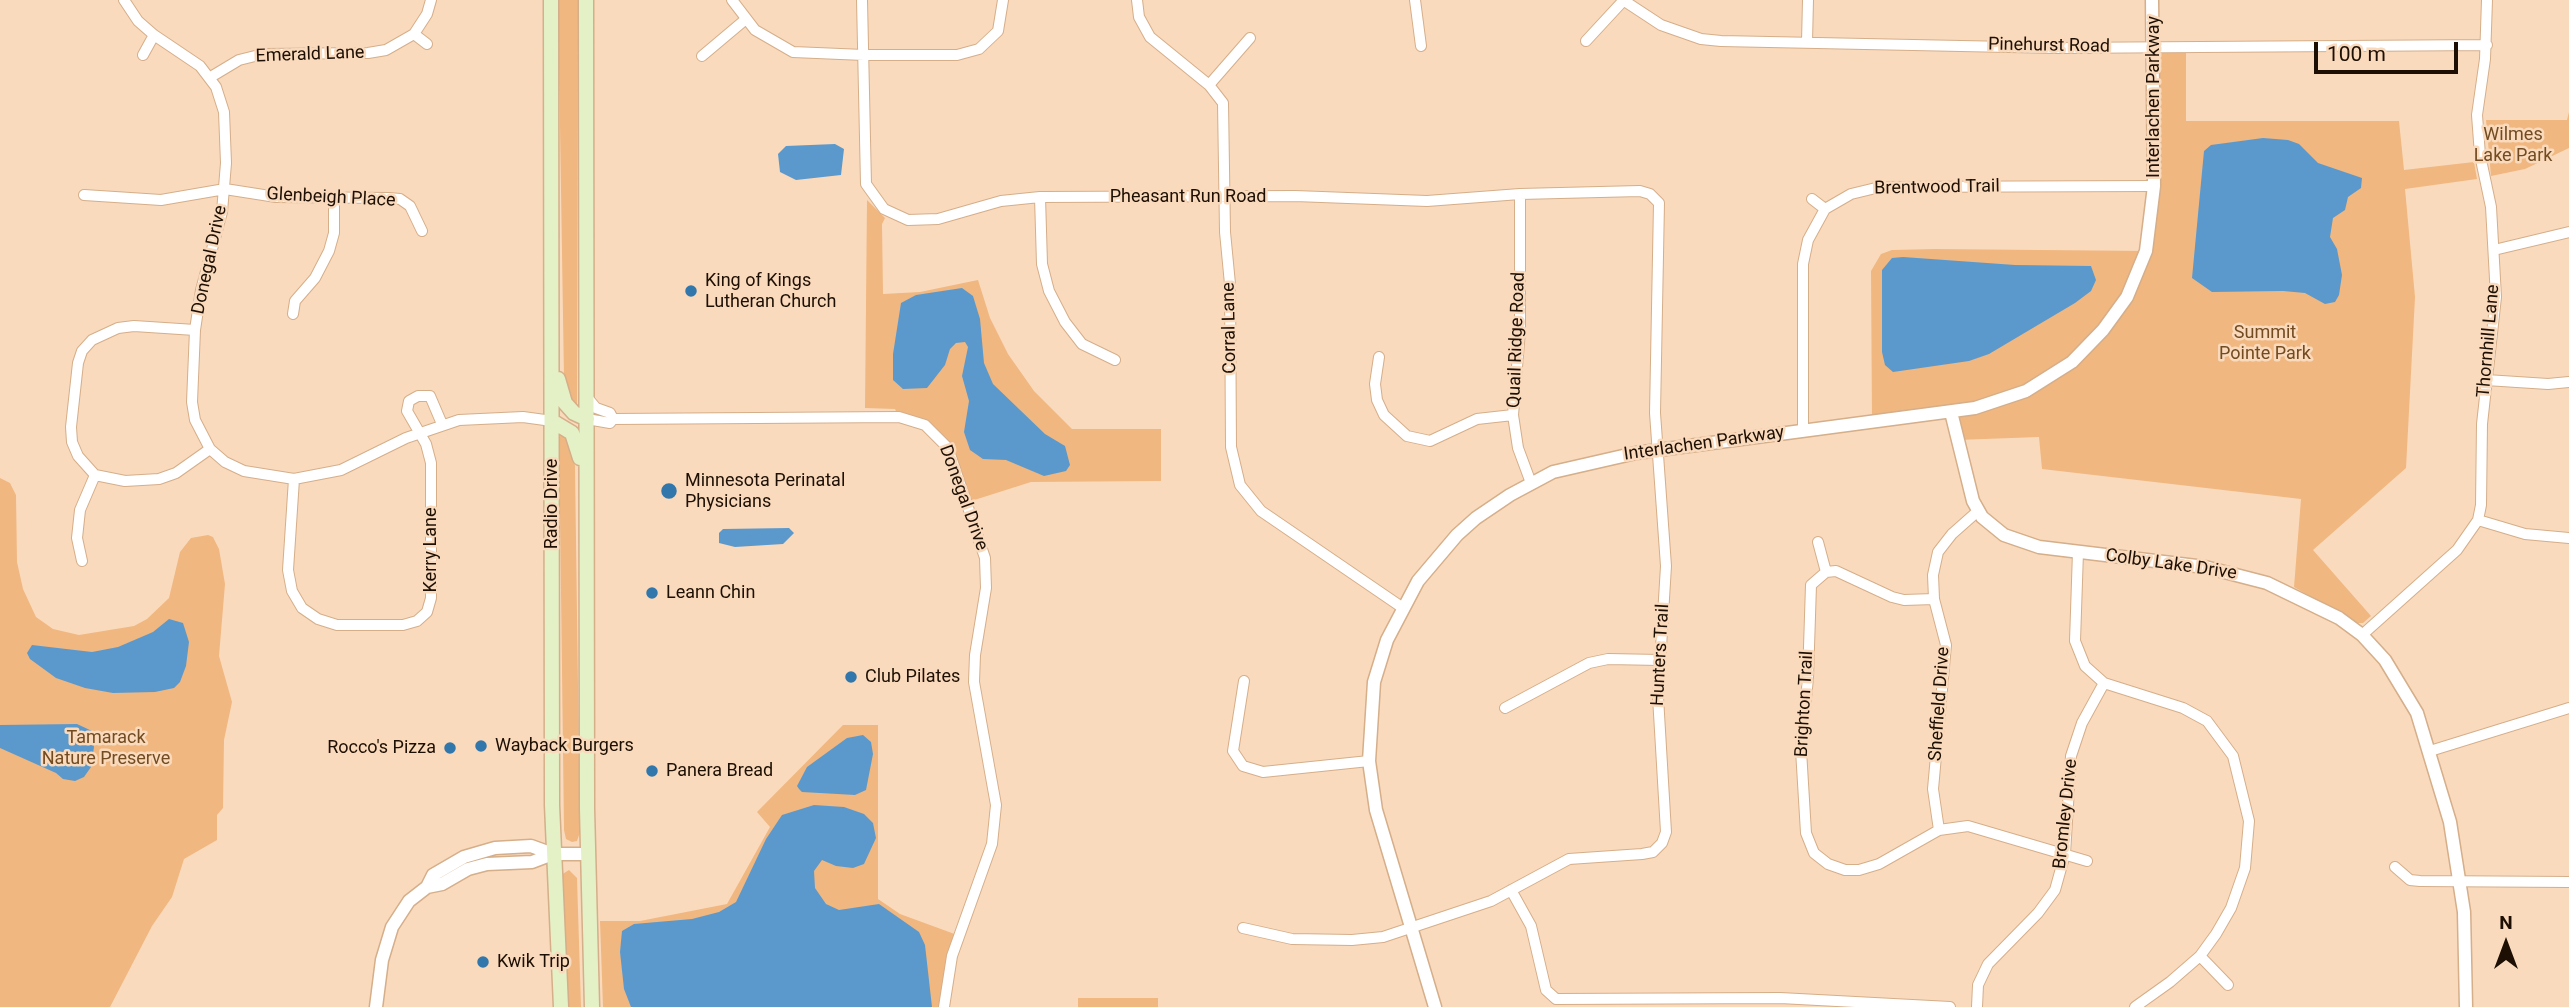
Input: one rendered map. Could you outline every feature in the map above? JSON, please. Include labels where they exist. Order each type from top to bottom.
[{"type":"main road","name":"Radio Drive","points":[[551,0],[553,855],[561,1007]]},
{"type":"main road","name":"Radio Drive","points":[[586,0],[587,854],[592,1007]]},
{"type":"main road","points":[[552,339],[563,398],[573,412],[586,419]]},
{"type":"main road","points":[[552,421],[567,428],[577,440],[586,501]]},
{"type":"street","name":"Donegal Drive","points":[[124,0],[138,21],[154,35],[185,53],[209,78],[225,111],[225,189],[222,212],[201,290],[195,330],[192,402],[198,428],[210,449]]},
{"type":"street","points":[[427,44],[414,34],[427,15],[430,0]]},
{"type":"street","points":[[732,0],[746,19],[773,43],[793,52],[864,55],[957,55],[979,49],[998,31],[1003,0]]},
{"type":"street","name":"Pheasant Run Road","points":[[862,0],[864,172],[867,187],[884,209],[908,220],[923,222],[1002,201],[1040,197],[1224,196],[1417,201],[1520,194],[1645,191],[1656,198]]},
{"type":"street","name":"Corral Lane","points":[[1137,0],[1139,17],[1150,37],[1209,85],[1223,103],[1224,196],[1230,284],[1231,447],[1240,485],[1261,511],[1403,608]]},
{"type":"street","points":[[1415,0],[1421,46]]},
{"type":"street","points":[[1586,41],[1623,0]]},
{"type":"street","name":"Pinehurst Road","points":[[1623,0],[1661,25],[1701,39],[2154,47],[2487,45]]},
{"type":"street","points":[[1807,42],[1808,0]]},
{"type":"street","name":"Interlachen Parkway","points":[[1433,1005],[1377,810],[1369,761],[1374,682],[1387,640],[1418,581],[1457,535],[1485,512],[1531,483],[1576,464],[1659,450],[1951,412],[2003,400],[2051,377],[2072,362],[2103,330],[2127,297],[2146,251],[2154,186],[2152,0]]},
{"type":"street","name":"Thornhill Lane","points":[[2362,635],[2457,550],[2478,520],[2484,486],[2482,424],[2496,297],[2494,250],[2477,120],[2487,45],[2487,0]]},
{"type":"street","points":[[702,56],[746,19]]},
{"type":"street","name":"Emerald Lane","points":[[209,78],[228,65],[251,56],[368,53],[398,46],[414,34]]},
{"type":"street","points":[[143,55],[154,35]]},
{"type":"street","points":[[1209,85],[1250,38]]},
{"type":"street","name":"Brentwood Trail","points":[[1825,209],[1851,194],[1880,187],[2154,186]]},
{"type":"street","name":"Glenbeigh Place","points":[[84,195],[160,200],[225,189],[276,197],[400,199],[410,206],[422,231]]},
{"type":"street","name":"Quail Ridge Road","points":[[1520,194],[1520,331],[1513,415],[1518,448],[1531,483]]},
{"type":"street","points":[[1040,197],[1042,264],[1049,291],[1065,321],[1082,344],[1115,360]]},
{"type":"street","name":"Hunters Trail","points":[[1243,929],[1292,939],[1352,940],[1412,928],[1483,904],[1569,859],[1642,854],[1653,852],[1662,843],[1666,832],[1658,697],[1666,566],[1655,413],[1660,209],[1656,198]]},
{"type":"street","points":[[293,314],[295,301],[315,278],[329,251],[334,233],[334,199]]},
{"type":"street","points":[[1803,431],[1802,264],[1808,240],[1825,209],[1812,199]]},
{"type":"street","points":[[2494,250],[2569,232]]},
{"type":"street","points":[[195,330],[134,326],[118,328],[92,340],[82,351],[76,375],[71,427],[78,456],[95,475],[125,481],[159,479],[183,469],[210,449],[225,462],[244,471],[294,479],[341,470],[442,424],[475,417],[525,417],[552,421]]},
{"type":"street","points":[[1379,357],[1376,371],[1377,400],[1384,415],[1407,436],[1430,441],[1477,419],[1513,415]]},
{"type":"street","points":[[2486,380],[2548,384],[2569,382]]},
{"type":"street","points":[[420,432],[407,411],[409,401],[418,396],[430,396],[442,424]]},
{"type":"street","points":[[586,396],[596,408],[610,414],[613,419]]},
{"type":"street","name":"Colby Lake Drive","points":[[1951,412],[1970,492],[1978,511],[1996,530],[2018,543],[2205,567],[2247,576],[2318,605],[2362,635],[2385,660],[2409,695],[2430,751],[2450,822],[2465,934],[2466,1007]]},
{"type":"street","name":"Donegal Drive","points":[[586,419],[610,423],[613,419],[899,417],[925,425],[948,448],[985,558],[986,588],[975,655],[974,682],[996,805],[992,844],[952,956],[944,1007]]},
{"type":"street","name":"Kerry Lane","points":[[294,479],[288,570],[292,591],[302,608],[318,619],[337,625],[403,625],[417,621],[427,612],[431,598],[431,463],[420,432]]},
{"type":"street","points":[[82,561],[77,538],[80,510],[95,475]]},
{"type":"street","name":"Sheffield Drive","points":[[1940,830],[1933,789],[1946,645],[1934,599],[1933,575],[1938,552],[1952,534],[1978,511]]},
{"type":"street","points":[[2478,520],[2525,534],[2569,538]]},
{"type":"street","points":[[1818,542],[1826,572],[1848,575],[1904,600],[1934,599]]},
{"type":"street","points":[[2078,552],[2075,641],[2085,666],[2104,683],[2196,714],[2218,732],[2232,756],[2246,805],[2249,847],[2231,908],[2200,956],[2135,1007]]},
{"type":"street","name":"Brighton Trail","points":[[1826,572],[1811,585],[1808,678],[1800,729],[1806,832],[1810,855],[1836,867],[1859,870],[1879,864],[1940,830],[1960,826],[1981,828],[2087,861]]},
{"type":"street","points":[[1505,708],[1589,663],[1608,659],[1660,660]]},
{"type":"street","points":[[1244,681],[1233,751],[1243,766],[1263,772],[1369,761]]},
{"type":"street","name":"Bromley Drive","points":[[1977,1007],[1982,975],[1995,955],[2047,902],[2061,874],[2066,855],[2071,757],[2082,723],[2104,683]]},
{"type":"street","points":[[2430,751],[2569,708]]},
{"type":"street","points":[[376,1007],[383,960],[393,927],[409,901],[427,887],[433,875],[441,869],[485,850],[531,846],[553,855],[587,854]]},
{"type":"street","points":[[2395,867],[2410,880],[2569,882]]},
{"type":"street","points":[[1511,890],[1531,926],[1546,990],[1556,999],[1780,998],[1950,1007]]},
{"type":"street","points":[[2200,956],[2228,985]]},
{"type":"green space","points":[[558,0],[578,0],[577,406],[569,398],[564,379]]},
{"type":"green space","name":"Summit Pointe Park","points":[[2154,47],[2186,47],[2186,121],[2399,121],[2404,170],[2474,162],[2477,179],[2405,189],[2415,297],[2406,468],[2313,550],[2371,616],[2363,623],[2356,623],[2294,587],[2301,499],[2042,469],[2039,437],[1957,440],[1951,412],[1872,422],[1871,271],[1881,254],[1892,250],[1935,249],[2146,251]]},
{"type":"green space","name":"Wilmes Lake Park","points":[[2569,112],[2569,148],[2525,169],[2491,176],[2486,120],[2567,120]]},
{"type":"green space","points":[[867,200],[885,218],[882,224],[883,294],[920,292],[978,280],[990,318],[1008,354],[1034,391],[1072,429],[1161,429],[1161,481],[1031,482],[968,502],[942,439],[899,417],[895,409],[865,408]]},
{"type":"green space","points":[[559,432],[567,438],[574,453],[575,467],[580,832],[577,841],[572,842],[566,839],[564,830]]},
{"type":"green space","name":"Tamarack Nature Preserve","points":[[0,478],[10,483],[16,495],[17,562],[23,589],[36,617],[53,629],[79,635],[134,626],[147,619],[169,598],[180,552],[191,538],[208,535],[213,537],[219,549],[225,584],[219,656],[232,702],[224,740],[223,808],[217,815],[217,840],[184,859],[172,897],[152,926],[110,1007],[0,1007]]},
{"type":"green space","points":[[843,725],[878,725],[878,899],[900,914],[960,936],[944,1007],[603,1007],[600,921],[640,921],[727,904],[770,827],[757,812]]},
{"type":"green space","points":[[569,870],[577,878],[581,1007],[568,1007],[561,875]]},
{"type":"green space","points":[[1078,998],[1158,998],[1158,1007],[1078,1007]]},
{"type":"water","points":[[2263,138],[2288,140],[2299,144],[2318,163],[2362,178],[2361,188],[2348,197],[2345,210],[2333,218],[2330,237],[2337,249],[2342,275],[2339,295],[2335,302],[2325,304],[2305,293],[2283,291],[2212,292],[2192,278],[2204,151],[2211,145]]},
{"type":"water","points":[[835,144],[844,149],[841,175],[796,180],[780,172],[778,154],[786,146]]},
{"type":"water","points":[[1892,258],[2015,265],[2091,266],[2096,280],[2091,291],[2075,303],[1989,354],[1969,361],[1893,372],[1885,365],[1882,352],[1882,270]]},
{"type":"water","points":[[962,288],[973,296],[980,319],[984,363],[993,384],[1045,434],[1065,446],[1070,465],[1066,471],[1044,476],[1006,460],[983,459],[970,450],[964,432],[969,401],[962,376],[968,347],[965,342],[956,343],[950,349],[945,365],[927,388],[903,389],[893,380],[893,354],[901,303],[916,295]]},
{"type":"water","points":[[789,528],[794,533],[783,544],[735,547],[719,543],[719,533],[723,529]]},
{"type":"water","points":[[169,619],[183,623],[189,642],[186,666],[180,682],[174,688],[155,692],[113,693],[85,688],[56,678],[30,659],[27,653],[32,645],[92,652],[118,647],[153,632]]},
{"type":"water","points":[[77,724],[92,731],[94,747],[91,767],[84,777],[75,781],[63,779],[56,773],[0,748],[0,725]]},
{"type":"water","points":[[863,735],[871,742],[873,754],[866,790],[855,795],[802,792],[799,789],[797,786],[807,767],[847,738]]},
{"type":"water","points":[[814,805],[844,807],[864,814],[873,823],[876,838],[864,864],[853,868],[836,866],[822,860],[814,871],[815,888],[826,904],[839,910],[879,904],[919,932],[925,945],[932,1007],[631,1007],[624,989],[620,952],[622,931],[634,924],[692,919],[719,912],[736,902],[766,839],[782,815]]},
{"type":"place","name":"King of Kings Lutheran Church","points":[[691,291]]},
{"type":"place","name":"Minnesota Perinatal Physicians","points":[[669,491]]},
{"type":"place","name":"Leann Chin","points":[[652,593]]},
{"type":"place","name":"Club Pilates","points":[[851,677]]},
{"type":"place","name":"Wayback Burgers","points":[[481,746]]},
{"type":"place","name":"Rocco's Pizza","points":[[450,748]]},
{"type":"place","name":"Panera Bread","points":[[652,771]]},
{"type":"place","name":"Kwik Trip","points":[[483,962]]}]
